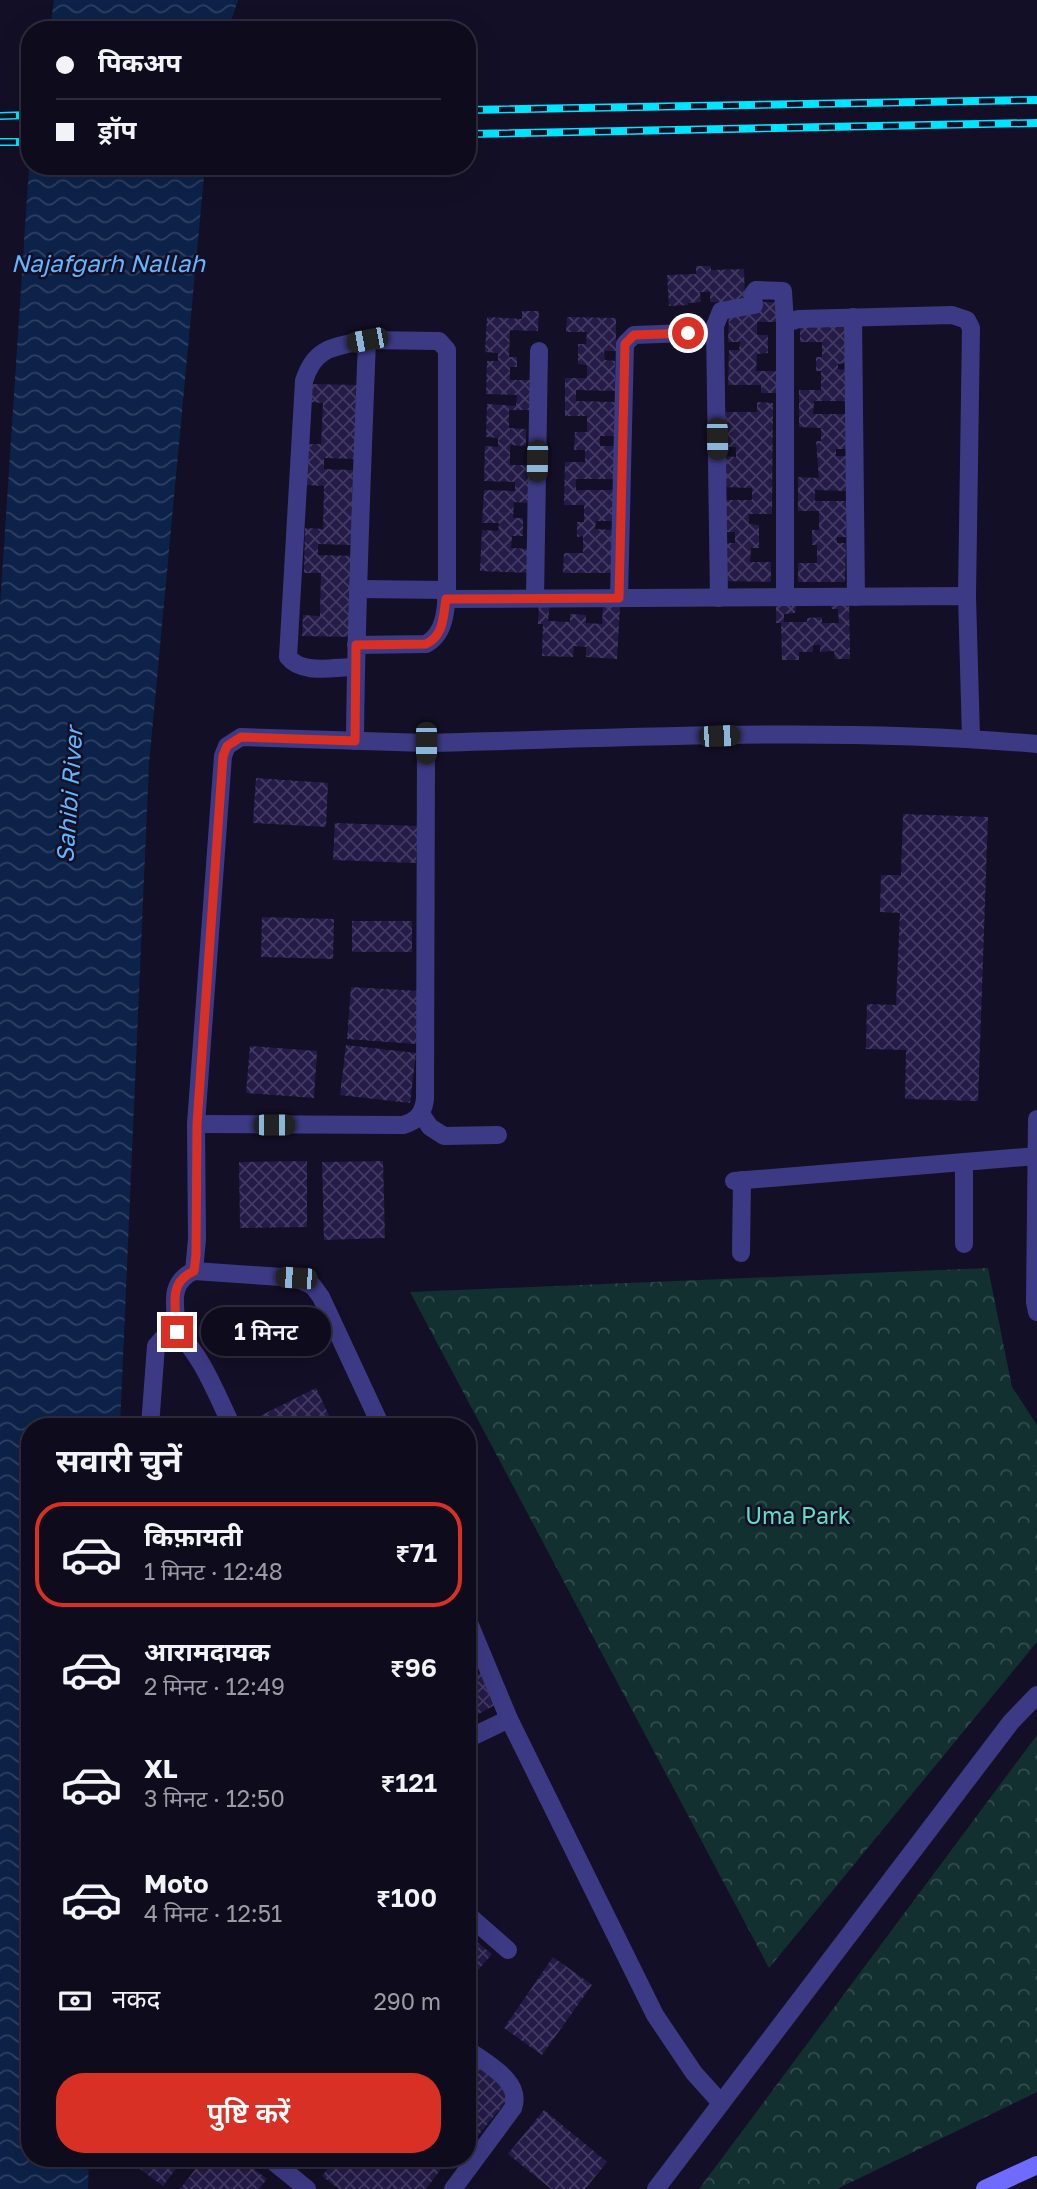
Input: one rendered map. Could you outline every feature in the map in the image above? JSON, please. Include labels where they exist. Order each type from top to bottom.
[{"type":"main road","points":[[985,2189],[1037,2165]]},
{"type":"street","points":[[719,598],[715,332],[720,311],[754,305],[753,294],[756,290],[783,290],[785,597]]},
{"type":"street","points":[[785,323],[799,319],[952,315],[967,320],[971,328],[967,596],[971,738]]},
{"type":"street","points":[[853,317],[856,597]]},
{"type":"street","points":[[619,598],[625,344],[634,335],[715,332]]},
{"type":"street","points":[[355,741],[355,667],[367,340]]},
{"type":"street","points":[[355,667],[302,667],[293,664],[288,657],[304,382],[307,370],[327,348],[367,340],[439,341],[447,350],[447,595],[442,625],[435,639],[426,644],[356,645]]},
{"type":"street","points":[[535,598],[539,351]]},
{"type":"street","points":[[358,589],[535,598],[967,596]]},
{"type":"street","points":[[194,1271],[197,1239],[197,1124],[223,756],[227,746],[241,737],[426,743],[772,734],[971,738],[1037,744]]},
{"type":"street","points":[[197,1124],[403,1125],[414,1121],[421,1114],[425,1099],[426,743]]},
{"type":"street","points":[[421,1114],[430,1127],[444,1136],[498,1135]]},
{"type":"street","points":[[1037,1119],[1037,1312]]},
{"type":"street","points":[[741,1253],[738,1181],[1037,1156]]},
{"type":"street","points":[[964,1162],[964,1244]]},
{"type":"street","points":[[228,1418],[190,1344],[177,1332],[175,1289],[183,1276],[194,1271],[296,1278],[313,1286],[321,1297],[377,1418]]},
{"type":"street","points":[[150,1418],[156,1346],[165,1336],[177,1332]]},
{"type":"street","points":[[476,1640],[509,1719],[654,2015],[694,2073],[721,2104]]},
{"type":"street","points":[[656,2189],[1011,1722],[1037,1695]]},
{"type":"street","points":[[476,1735],[509,1719]]},
{"type":"street","points":[[476,1922],[508,1950]]},
{"type":"street","points":[[476,2056],[508,2081],[516,2101],[476,2158]]},
{"type":"street","points":[[280,2167],[307,2189]]},
{"type":"street","points":[[453,2189],[469,2167]]},
{"type":"green space","name":"Uma Park","points":[[988,1268],[1012,1387],[1037,1425],[1037,1642],[769,1968],[410,1292]]},
{"type":"green space","points":[[1037,1735],[1037,2092],[837,2189],[699,2189]]},
{"type":"water","points":[[54,0],[238,0],[231,21],[51,21]]},
{"type":"water","name":"Najafgarh Nallah","points":[[28,175],[204,175],[149,764],[120,1418],[21,1418],[21,2167],[89,2167],[88,2189],[0,2189],[0,606]]},
{"type":"building","points":[[696,266],[711,266],[711,270],[744,269],[745,303],[710,302],[710,292],[700,292],[701,302],[669,306],[667,275],[696,274]]},
{"type":"building","points":[[759,302],[777,302],[777,322],[757,322],[757,335],[768,335],[768,353],[757,354],[756,371],[777,371],[777,393],[761,393],[761,385],[728,385],[729,350],[739,350],[740,342],[728,342],[729,311]]},
{"type":"building","points":[[522,311],[539,311],[538,331],[510,330],[509,357],[517,357],[517,367],[510,367],[510,380],[536,380],[535,410],[509,410],[509,428],[526,429],[526,446],[510,445],[510,465],[533,465],[531,503],[514,502],[513,518],[523,518],[523,536],[512,536],[511,548],[532,549],[531,573],[480,571],[482,530],[498,531],[499,523],[482,523],[484,490],[515,491],[515,482],[484,481],[485,446],[498,447],[498,438],[486,437],[487,404],[516,406],[517,395],[486,394],[487,361],[498,361],[498,353],[485,352],[487,317],[522,319]]},
{"type":"building","points":[[567,317],[616,318],[616,351],[604,351],[605,360],[615,361],[615,391],[576,390],[576,401],[615,402],[614,436],[600,436],[600,446],[614,446],[614,479],[576,479],[576,490],[614,490],[613,521],[596,521],[595,529],[613,530],[613,573],[563,573],[564,553],[583,553],[583,536],[577,537],[577,522],[584,522],[584,505],[564,505],[565,462],[585,462],[585,450],[574,450],[575,432],[587,432],[587,416],[565,416],[565,378],[587,378],[587,365],[578,364],[578,344],[586,344],[587,332],[566,332]]},
{"type":"building","points":[[800,325],[847,325],[846,363],[838,364],[838,369],[847,370],[846,401],[814,401],[813,414],[846,414],[846,449],[836,449],[836,456],[846,456],[846,491],[815,490],[815,501],[846,501],[846,537],[837,537],[837,543],[846,543],[845,582],[798,582],[798,563],[817,563],[817,545],[812,545],[812,530],[819,530],[819,511],[798,511],[798,477],[819,478],[816,441],[821,441],[821,428],[799,427],[799,390],[821,390],[821,371],[816,371],[816,357],[822,357],[822,342],[800,342]]},
{"type":"building","points":[[309,384],[360,385],[357,459],[324,458],[324,469],[353,470],[351,545],[318,544],[318,555],[355,556],[352,637],[302,636],[303,615],[320,616],[321,573],[304,573],[305,528],[323,529],[324,486],[306,485],[308,444],[321,444],[323,403],[308,402]]},
{"type":"building","points":[[757,402],[773,403],[772,514],[749,514],[749,524],[759,525],[759,548],[751,548],[750,562],[771,562],[771,582],[722,581],[722,543],[735,543],[735,532],[723,532],[723,500],[752,500],[752,488],[723,487],[724,456],[736,457],[736,447],[724,447],[725,412],[757,412]]},
{"type":"building","points":[[831,600],[849,600],[850,659],[835,659],[834,651],[820,652],[820,645],[813,645],[813,652],[799,652],[799,660],[782,660],[781,623],[776,623],[776,606],[796,606],[795,613],[784,614],[784,622],[807,622],[807,618],[822,617],[822,623],[839,623],[838,609],[832,609]]},
{"type":"building","points":[[539,602],[550,603],[548,621],[570,622],[570,614],[586,615],[586,623],[602,624],[603,605],[620,606],[617,659],[586,657],[586,647],[574,646],[573,657],[542,656],[543,624],[538,624]]},
{"type":"building","points":[[256,778],[328,783],[326,827],[253,823]]},
{"type":"building","points":[[903,814],[988,817],[978,1101],[905,1099],[906,1050],[866,1049],[867,1004],[896,1005],[900,913],[880,912],[881,875],[901,875]]},
{"type":"building","points":[[335,823],[418,826],[416,863],[333,860]]},
{"type":"building","points":[[262,917],[334,919],[333,959],[261,957]]},
{"type":"building","points":[[352,921],[412,921],[412,952],[352,952]]},
{"type":"building","points":[[351,987],[419,991],[416,1044],[347,1039]]},
{"type":"building","points":[[346,1045],[416,1053],[410,1103],[340,1095]]},
{"type":"building","points":[[250,1046],[317,1051],[314,1098],[246,1093]]},
{"type":"building","points":[[307,1161],[307,1227],[240,1228],[239,1162]]},
{"type":"building","points":[[383,1161],[385,1238],[324,1240],[322,1162]]},
{"type":"building","points":[[316,1388],[330,1418],[258,1418]]},
{"type":"building","points":[[482,1672],[499,1703],[476,1715],[476,1675]]},
{"type":"building","points":[[476,1941],[492,1954],[476,1973]]},
{"type":"building","points":[[553,1957],[592,1985],[542,2055],[504,2028]]},
{"type":"building","points":[[476,2063],[513,2093],[476,2138]]},
{"type":"building","points":[[544,2110],[607,2162],[585,2189],[551,2189],[508,2154]]},
{"type":"building","points":[[137,2167],[177,2167],[163,2186]]},
{"type":"building","points":[[197,2167],[252,2167],[267,2179],[259,2189],[180,2189]]},
{"type":"building","points":[[329,2167],[441,2169],[426,2189],[339,2189],[322,2176]]},
{"type":"railway","points":[[476,110],[1037,100]]},
{"type":"railway","points":[[0,116],[21,115]]},
{"type":"railway","points":[[476,134],[1037,123]]},
{"type":"railway","points":[[0,142],[21,142]]},
{"type":"route","points":[[177,1332],[175,1289],[183,1276],[194,1271],[196,1255],[197,1124],[223,756],[227,746],[241,737],[355,741],[356,645],[426,644],[440,632],[446,599],[619,598],[625,344],[634,335],[688,333]]},
{"type":"water label","name":"Sahibi River","points":[[70,795]]}]
